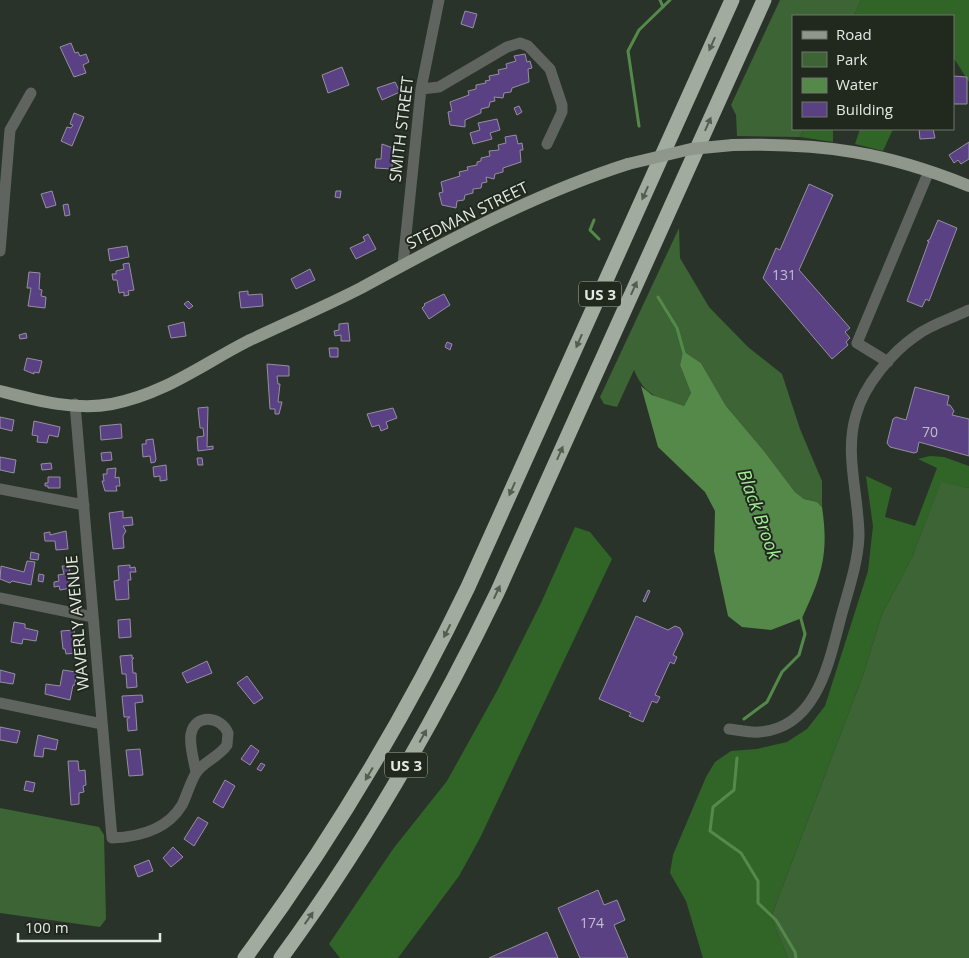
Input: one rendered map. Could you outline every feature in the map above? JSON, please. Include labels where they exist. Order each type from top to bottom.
[{"type":"highway","name":"US 3","points":[[245,958],[307,871],[353,800],[406,711],[445,634],[732,0]]},
{"type":"highway","name":"US 3","points":[[281,958],[383,806],[434,716],[470,647],[508,569],[764,0]]},
{"type":"main road","name":"STEDMAN STREET","points":[[0,391],[36,400],[75,404],[109,404],[150,394],[246,342],[360,288],[403,264],[552,191],[628,164],[691,149],[733,145],[794,144],[839,148],[882,156],[929,170],[969,186]]},
{"type":"street","name":"SMITH STREET","points":[[403,264],[421,89],[439,0]]},
{"type":"street","points":[[421,89],[439,88],[507,47],[520,43],[528,46],[550,69],[562,105],[562,112],[547,144]]},
{"type":"street","points":[[0,251],[10,130],[31,92]]},
{"type":"street","points":[[888,362],[857,343],[929,170]]},
{"type":"street","points":[[729,729],[760,732],[781,726],[809,706],[827,668],[855,565],[859,538],[858,513],[852,471],[852,442],[856,414],[877,374],[918,334],[969,310]]},
{"type":"street","name":"WAVERLY AVENUE","points":[[75,404],[112,838],[138,836],[163,825],[181,806],[196,772]]},
{"type":"street","points":[[0,488],[84,505]]},
{"type":"street","points":[[0,598],[93,617]]},
{"type":"street","points":[[0,704],[102,724]]},
{"type":"street","points":[[210,718],[218,720],[228,733],[227,745],[196,772],[191,741],[192,728],[201,720],[210,718]]},
{"type":"green space","points":[[780,0],[861,0],[854,15],[792,15],[792,130],[803,130],[800,137],[737,136],[736,115],[731,105]]},
{"type":"green space","points":[[679,228],[680,258],[709,307],[748,347],[782,374],[800,429],[822,481],[822,507],[817,502],[804,499],[795,492],[726,406],[701,363],[683,351],[680,365],[691,393],[684,406],[660,398],[648,391],[634,370],[617,407],[604,404],[600,397]]},
{"type":"green space","points":[[941,481],[969,488],[969,958],[788,958],[771,917],[863,675],[882,614],[912,557]]},
{"type":"green space","points":[[0,808],[99,827],[104,835],[106,919],[100,927],[0,913]]},
{"type":"shaded area","points":[[861,0],[969,0],[969,82],[954,59],[954,15],[854,15]]},
{"type":"shaded area","points":[[803,130],[833,130],[833,142],[800,137]]},
{"type":"shaded area","points":[[860,130],[893,130],[883,151],[855,144]]},
{"type":"shaded area","points":[[930,456],[944,457],[969,466],[969,488],[941,482],[912,557],[882,614],[863,675],[771,917],[788,958],[703,958],[686,901],[670,873],[673,855],[706,777],[715,762],[731,751],[757,749],[787,742],[807,729],[825,706],[868,571],[873,526],[866,476],[892,488],[885,517],[915,526],[937,468],[918,459]]},
{"type":"shaded area","points":[[575,527],[590,532],[612,559],[480,838],[459,876],[398,958],[340,958],[329,944],[393,849],[447,781],[497,691],[541,603]]},
{"type":"water","points":[[683,351],[701,363],[726,406],[795,492],[804,499],[817,502],[822,507],[825,538],[824,551],[815,589],[802,618],[771,630],[742,627],[728,616],[714,551],[715,511],[705,492],[658,447],[641,386],[652,395],[684,406],[691,393],[680,365]]},
{"type":"building","points":[[465,11],[477,14],[473,28],[461,24]]},
{"type":"building","points":[[71,43],[75,53],[78,52],[80,56],[86,54],[89,62],[83,65],[86,73],[74,77],[60,47]]},
{"type":"building","points":[[525,54],[527,62],[530,61],[532,68],[528,69],[529,82],[512,88],[511,92],[504,93],[503,98],[494,97],[495,101],[490,102],[489,107],[481,109],[481,113],[465,120],[465,127],[450,125],[448,112],[452,111],[450,102],[469,95],[468,91],[476,89],[476,85],[486,83],[485,81],[490,80],[489,76],[499,74],[498,70],[507,68],[506,64],[516,61],[514,56]]},
{"type":"building","points":[[342,67],[349,85],[328,93],[322,75]]},
{"type":"building","points":[[954,76],[967,77],[967,104],[954,104]]},
{"type":"building","points":[[395,82],[400,92],[382,100],[377,88]]},
{"type":"building","points":[[519,106],[522,112],[517,115],[514,108]]},
{"type":"building","points":[[74,113],[84,117],[72,146],[61,141],[67,127],[71,128],[73,125],[70,124]]},
{"type":"building","points":[[497,119],[500,130],[490,133],[492,139],[473,144],[470,133],[480,130],[478,123]]},
{"type":"building","points":[[919,130],[933,130],[935,138],[920,139]]},
{"type":"building","points":[[516,135],[518,144],[522,143],[523,150],[520,150],[521,162],[503,168],[503,172],[495,174],[494,179],[486,177],[487,182],[482,183],[481,188],[473,189],[473,193],[465,195],[464,200],[457,201],[456,208],[442,205],[439,193],[443,192],[441,182],[460,176],[459,172],[468,170],[467,167],[477,165],[481,158],[490,156],[489,151],[499,150],[498,145],[506,143],[505,137]]},
{"type":"building","points":[[969,142],[969,159],[961,164],[958,160],[954,163],[949,155]]},
{"type":"building","points":[[382,144],[393,148],[392,169],[375,168],[376,159],[381,159]]},
{"type":"building","points":[[809,184],[833,195],[799,270],[850,328],[845,332],[850,338],[846,342],[848,345],[832,359],[763,278],[776,248],[780,250]]},
{"type":"building","points":[[52,191],[56,205],[46,208],[41,194]]},
{"type":"building","points":[[336,191],[341,191],[340,198],[335,197]]},
{"type":"building","points":[[68,204],[70,215],[65,216],[63,205]]},
{"type":"building","points":[[938,220],[957,228],[929,301],[926,299],[922,307],[907,301],[929,241],[927,241],[930,239]]},
{"type":"building","points":[[368,234],[376,249],[356,259],[350,248],[365,241],[363,237]]},
{"type":"building","points":[[127,246],[129,257],[110,261],[108,249]]},
{"type":"building","points":[[129,263],[134,290],[128,291],[129,295],[124,296],[124,292],[119,293],[117,280],[113,280],[112,274],[116,274],[116,271],[124,269],[123,264]]},
{"type":"building","points":[[310,269],[315,280],[296,289],[291,279]]},
{"type":"building","points":[[29,272],[40,273],[39,289],[42,290],[41,296],[46,297],[45,308],[28,306],[31,288],[27,288]]},
{"type":"building","points":[[248,291],[248,295],[262,294],[263,306],[241,308],[239,292]]},
{"type":"building","points":[[444,294],[450,305],[429,319],[422,308],[424,304]]},
{"type":"building","points":[[188,301],[193,306],[189,309],[184,304]]},
{"type":"building","points":[[184,322],[186,336],[171,338],[168,326]]},
{"type":"building","points":[[348,323],[350,341],[341,341],[341,335],[335,336],[334,331],[339,330],[339,324]]},
{"type":"building","points":[[26,333],[27,338],[20,339],[19,335]]},
{"type":"building","points":[[447,342],[452,344],[450,350],[445,347]]},
{"type":"building","points":[[329,348],[338,348],[338,357],[330,357]]},
{"type":"building","points":[[27,358],[42,361],[39,373],[34,372],[34,374],[24,370]]},
{"type":"building","points":[[267,364],[289,366],[289,376],[277,376],[278,384],[280,384],[278,402],[282,402],[279,414],[275,414],[275,409],[270,409]]},
{"type":"building","points":[[915,387],[949,396],[947,405],[950,405],[954,411],[952,415],[969,419],[969,456],[919,442],[917,452],[914,453],[890,447],[887,443],[893,419],[896,417],[906,420]]},
{"type":"building","points":[[208,407],[207,447],[213,446],[213,449],[198,451],[197,437],[204,436],[203,428],[200,428],[198,408]]},
{"type":"building","points":[[393,408],[397,418],[386,422],[388,428],[381,431],[379,425],[372,427],[367,414]]},
{"type":"building","points":[[0,417],[14,420],[12,431],[0,428]]},
{"type":"building","points":[[34,421],[60,427],[58,437],[49,435],[47,443],[37,442],[38,436],[32,435]]},
{"type":"building","points":[[121,424],[122,438],[101,440],[100,426]]},
{"type":"building","points":[[153,439],[156,459],[155,462],[151,463],[150,456],[143,457],[142,444],[146,444],[146,440]]},
{"type":"building","points":[[111,452],[112,460],[102,461],[101,453]]},
{"type":"building","points":[[0,457],[16,460],[14,473],[0,470]]},
{"type":"building","points":[[197,458],[202,458],[203,465],[198,465]]},
{"type":"building","points":[[51,463],[52,469],[42,470],[41,464]]},
{"type":"building","points":[[166,465],[167,480],[160,481],[160,476],[154,477],[153,467]]},
{"type":"building","points":[[116,468],[115,478],[119,477],[120,486],[116,486],[117,491],[105,491],[102,481],[104,481],[103,474],[107,474],[107,469]]},
{"type":"building","points":[[48,477],[60,477],[60,488],[48,488],[48,486],[45,486],[45,483],[48,483]]},
{"type":"building","points":[[123,511],[123,518],[132,517],[133,525],[123,526],[126,531],[123,536],[124,548],[113,549],[109,513]]},
{"type":"building","points":[[66,531],[68,549],[56,550],[55,541],[45,541],[44,533],[50,532],[50,535]]},
{"type":"building","points":[[31,552],[39,554],[38,560],[30,559]]},
{"type":"building","points":[[27,561],[35,562],[31,585],[12,581],[10,583],[0,579],[1,566],[24,572]]},
{"type":"building","points":[[130,565],[130,568],[135,567],[136,572],[130,572],[131,580],[128,580],[129,599],[116,600],[114,581],[119,580],[118,566]]},
{"type":"building","points":[[62,566],[69,566],[73,581],[71,588],[60,590],[59,586],[54,587],[54,582],[59,581],[58,575],[64,574]]},
{"type":"building","points":[[39,574],[44,575],[43,582],[38,581]]},
{"type":"building","points":[[648,590],[650,591],[645,602],[643,601]]},
{"type":"building","points":[[636,616],[668,630],[675,626],[680,628],[683,634],[673,655],[677,657],[674,664],[670,662],[655,695],[660,697],[657,703],[652,701],[643,722],[629,716],[631,713],[599,699]]},
{"type":"building","points":[[130,619],[131,637],[119,638],[118,620]]},
{"type":"building","points":[[14,622],[25,624],[25,628],[38,631],[36,641],[23,639],[22,644],[11,642]]},
{"type":"building","points":[[74,630],[76,653],[66,654],[65,649],[63,649],[61,631]]},
{"type":"building","points":[[132,655],[132,658],[134,658],[132,660],[133,673],[136,673],[137,687],[127,688],[126,674],[122,674],[120,656]]},
{"type":"building","points":[[207,661],[212,673],[187,683],[182,673]]},
{"type":"building","points":[[0,670],[15,674],[13,684],[0,682]]},
{"type":"building","points":[[63,670],[76,672],[75,685],[73,685],[70,700],[45,694],[46,684],[60,686]]},
{"type":"building","points":[[247,676],[263,698],[254,704],[237,683]]},
{"type":"building","points":[[142,695],[143,702],[135,703],[137,730],[128,731],[127,719],[130,717],[124,717],[122,696]]},
{"type":"building","points":[[0,727],[20,731],[17,743],[0,740]]},
{"type":"building","points":[[38,735],[58,740],[56,750],[44,748],[43,757],[34,756]]},
{"type":"building","points":[[251,745],[259,751],[250,765],[241,759]]},
{"type":"building","points":[[140,749],[143,775],[129,776],[126,750]]},
{"type":"building","points":[[68,761],[78,761],[79,771],[85,770],[86,785],[83,786],[84,792],[79,793],[79,804],[71,805]]},
{"type":"building","points":[[261,763],[265,765],[261,771],[257,769]]},
{"type":"building","points":[[225,780],[235,786],[223,808],[213,802]]},
{"type":"building","points":[[26,781],[35,783],[33,792],[24,790]]},
{"type":"building","points":[[198,817],[208,823],[194,846],[184,839]]},
{"type":"building","points":[[173,847],[183,857],[171,867],[163,858]]},
{"type":"building","points":[[149,860],[153,871],[138,877],[134,866]]},
{"type":"building","points":[[598,890],[604,905],[617,900],[625,920],[614,925],[628,958],[580,958],[558,908]]},
{"type":"building","points":[[547,932],[558,958],[489,958]]},
{"type":"waterway","name":"Black Brook","points":[[660,0],[663,7]]},
{"type":"waterway","name":"Black Brook","points":[[639,126],[628,51],[639,30],[670,0]]},
{"type":"waterway","name":"Black Brook","points":[[594,220],[590,230],[599,239]]},
{"type":"waterway","name":"Black Brook","points":[[658,297],[677,328],[684,353]]},
{"type":"waterway","name":"Black Brook","points":[[744,719],[767,702],[782,672],[799,655],[805,634],[800,615]]},
{"type":"waterway","name":"Black Brook","points":[[737,758],[734,790],[713,807],[710,831],[741,853],[758,881],[758,903],[776,920],[795,952],[796,958]]}]
